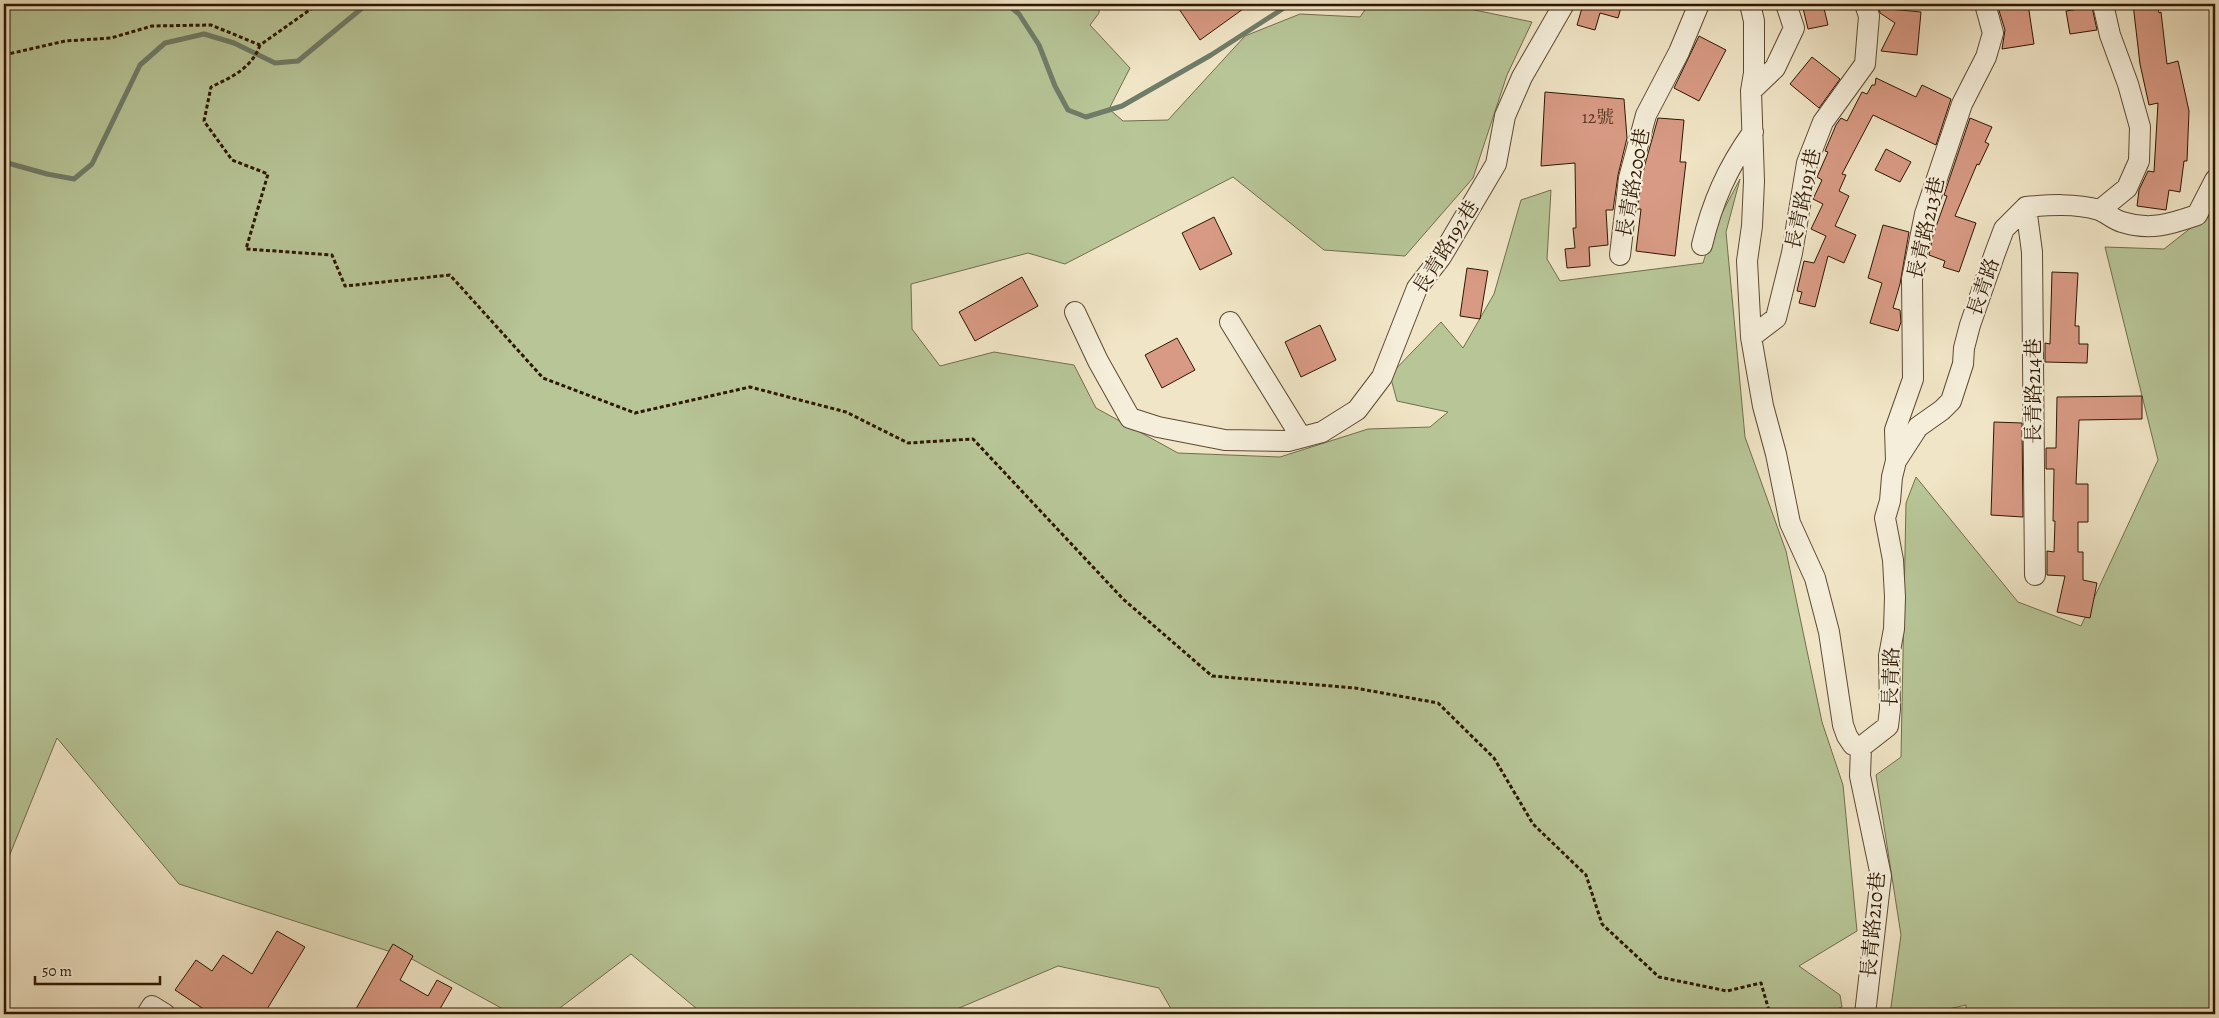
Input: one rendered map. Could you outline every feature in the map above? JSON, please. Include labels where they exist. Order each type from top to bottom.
[{"type":"street","name":"長青路192巷","points":[[1075,312],[1098,361],[1130,418],[1158,427],[1225,440],[1288,441],[1322,432],[1357,410],[1382,377],[1417,288],[1440,257],[1496,164],[1505,116],[1522,77],[1564,4]]},
{"type":"street","name":"長青路200巷","points":[[1620,255],[1630,178],[1646,115],[1679,52],[1699,4]]},
{"type":"street","points":[[1750,4],[1754,30],[1754,73],[1751,91],[1754,190],[1747,270],[1751,337],[1790,523],[1815,578],[1829,632],[1843,725],[1853,745],[1861,747]]},
{"type":"street","points":[[1751,91],[1776,68],[1794,28],[1786,4]]},
{"type":"street","name":"長青路191巷","points":[[1751,337],[1776,318],[1792,253],[1807,163],[1823,122],[1865,64],[1869,16],[1866,4]]},
{"type":"street","name":"長青路213巷","points":[[1896,461],[1895,430],[1913,379],[1912,279],[1928,205],[1962,104],[1986,58],[1993,33],[1985,4]]},
{"type":"street","points":[[2100,210],[2127,188],[2139,160],[2140,127],[2128,84],[2110,35],[2103,4]]},
{"type":"street","points":[[1702,246],[1711,209],[1739,152],[1753,132]]},
{"type":"street","points":[[2026,207],[2062,206],[2100,210],[2121,222],[2148,227],[2164,226],[2197,214],[2215,180]]},
{"type":"street","name":"長青路","points":[[1861,747],[1888,726],[1890,710],[1890,656],[1894,629],[1895,597],[1893,560],[1885,518],[1890,501],[1892,477],[1896,461],[1918,427],[1951,401],[1963,364],[1964,348],[1970,325],[2004,229],[2026,207]]},
{"type":"street","name":"長青路214巷","points":[[2026,207],[2032,252],[2035,575]]},
{"type":"street","points":[[1230,322],[1301,438]]},
{"type":"street","name":"長青路210巷","points":[[1861,747],[1860,776],[1882,876],[1865,1014]]},
{"type":"street","points":[[147,1014],[152,1006],[165,1014]]},
{"type":"path","points":[[318,4],[260,45],[257,54],[240,73],[211,87],[204,121],[232,160],[268,174],[246,250],[332,255],[345,286],[450,275],[543,378],[635,413],[750,387],[846,412],[908,443],[973,439],[1123,599],[1212,676],[1355,688],[1438,703],[1494,758],[1534,824],[1586,875],[1602,924],[1659,977],[1727,991],[1761,983],[1770,1014]]},
{"type":"path","points":[[4,55],[65,41],[111,38],[152,26],[211,25],[260,45]]},
{"type":"green space","points":[[4,4],[1099,4],[1099,13],[1090,25],[1130,68],[1109,109],[1123,121],[1168,120],[1245,36],[1300,14],[1360,17],[1369,4],[1446,4],[1532,22],[1507,75],[1473,178],[1405,256],[1324,250],[1233,177],[1065,264],[1028,253],[911,284],[912,329],[940,366],[994,352],[1074,365],[1096,408],[1178,453],[1280,457],[1368,429],[1430,427],[1448,412],[1397,401],[1390,375],[1441,322],[1463,348],[1494,294],[1521,200],[1551,190],[1547,259],[1560,281],[1703,263],[1714,228],[1740,179],[1726,232],[1745,437],[1786,551],[1822,722],[1843,785],[1857,931],[1799,966],[1840,995],[1842,1007],[1821,1014],[1174,1014],[1159,988],[1058,966],[945,1014],[703,1014],[631,954],[552,1014],[512,1014],[410,958],[179,884],[57,738],[4,869]]},
{"type":"green space","points":[[2215,209],[2215,1014],[1966,1014],[1966,1005],[1927,1014],[1890,1014],[1901,935],[1876,775],[1901,757],[1906,503],[1916,477],[2018,602],[2081,626],[2158,460],[2105,247],[2164,249]]},
{"type":"building","points":[[1186,4],[1250,4],[1200,40],[1179,9]]},
{"type":"building","points":[[1581,4],[1622,4],[1618,18],[1600,13],[1595,30],[1577,25],[1582,8]]},
{"type":"building","points":[[1802,4],[1823,4],[1828,25],[1808,29]]},
{"type":"building","points":[[1997,4],[2028,4],[2034,44],[2002,49],[2005,30]]},
{"type":"building","points":[[2133,4],[2157,4],[2159,13],[2161,12],[2167,64],[2178,61],[2189,111],[2187,161],[2184,161],[2180,192],[2169,190],[2166,210],[2137,206],[2139,190],[2148,171],[2154,172],[2158,103],[2149,105],[2140,64]]},
{"type":"building","points":[[2092,7],[2097,30],[2070,34],[2066,11]]},
{"type":"building","points":[[1879,8],[1921,12],[1917,55],[1881,51],[1895,23],[1880,13]]},
{"type":"building","points":[[1699,36],[1726,50],[1699,101],[1674,88]]},
{"type":"building","points":[[1812,57],[1840,79],[1819,108],[1790,84]]},
{"type":"building","points":[[1876,78],[1916,97],[1922,85],[1951,99],[1936,145],[1873,115],[1842,174],[1846,175],[1839,191],[1849,196],[1835,226],[1856,235],[1844,263],[1828,256],[1815,307],[1799,303],[1802,292],[1797,291],[1804,261],[1814,263],[1826,236],[1811,229],[1823,204],[1813,199],[1822,180],[1817,177],[1828,152],[1825,151],[1836,125],[1841,118],[1847,121],[1862,92],[1867,94],[1872,85],[1875,85]]},
{"type":"building","points":[[1545,92],[1624,99],[1627,138],[1618,175],[1613,210],[1606,210],[1608,245],[1589,247],[1590,266],[1567,268],[1565,249],[1575,248],[1573,228],[1576,228],[1575,163],[1541,166]]},
{"type":"building","points":[[1658,118],[1684,120],[1680,162],[1686,162],[1675,256],[1636,251],[1641,209],[1637,209],[1644,168]]},
{"type":"building","points":[[1970,118],[1992,127],[1985,142],[1989,144],[1979,165],[1977,164],[1955,216],[1976,223],[1959,272],[1943,267],[1945,261],[1929,255],[1933,235],[1947,196],[1944,195]]},
{"type":"building","points":[[1886,149],[1911,162],[1900,182],[1875,170]]},
{"type":"building","points":[[1214,217],[1232,254],[1200,270],[1182,233]]},
{"type":"building","points":[[1883,225],[1909,232],[1900,284],[1893,308],[1900,310],[1901,322],[1898,331],[1870,323],[1882,283],[1868,278]]},
{"type":"building","points":[[1467,268],[1488,271],[1480,319],[1460,316]]},
{"type":"building","points":[[2052,272],[2078,273],[2075,326],[2079,326],[2079,344],[2088,344],[2087,363],[2045,362],[2045,343],[2050,344]]},
{"type":"building","points":[[1022,277],[1038,306],[975,341],[959,312]]},
{"type":"building","points":[[1320,325],[1336,360],[1301,377],[1285,342]]},
{"type":"building","points":[[1177,338],[1195,370],[1162,388],[1145,355]]},
{"type":"building","points":[[2142,396],[2142,419],[2079,420],[2076,484],[2088,484],[2088,522],[2078,522],[2078,552],[2083,552],[2083,580],[2097,583],[2090,618],[2057,612],[2065,576],[2047,575],[2047,551],[2054,552],[2055,521],[2053,521],[2054,469],[2046,469],[2046,448],[2056,448],[2057,397]]},
{"type":"building","points":[[1994,422],[2022,423],[2023,517],[1991,515]]},
{"type":"building","points":[[277,931],[305,947],[264,1014],[211,1014],[175,990],[196,960],[212,971],[223,955],[252,974]]},
{"type":"building","points":[[393,944],[413,956],[400,980],[428,996],[437,980],[452,988],[437,1014],[353,1014]]},
{"type":"waterway","points":[[4,162],[47,174],[74,179],[92,164],[140,65],[165,43],[204,34],[234,43],[275,63],[298,61],[367,4]]},
{"type":"waterway","points":[[1007,4],[1019,14],[1039,45],[1055,86],[1068,110],[1086,117],[1122,106],[1211,55],[1290,4]]}]
